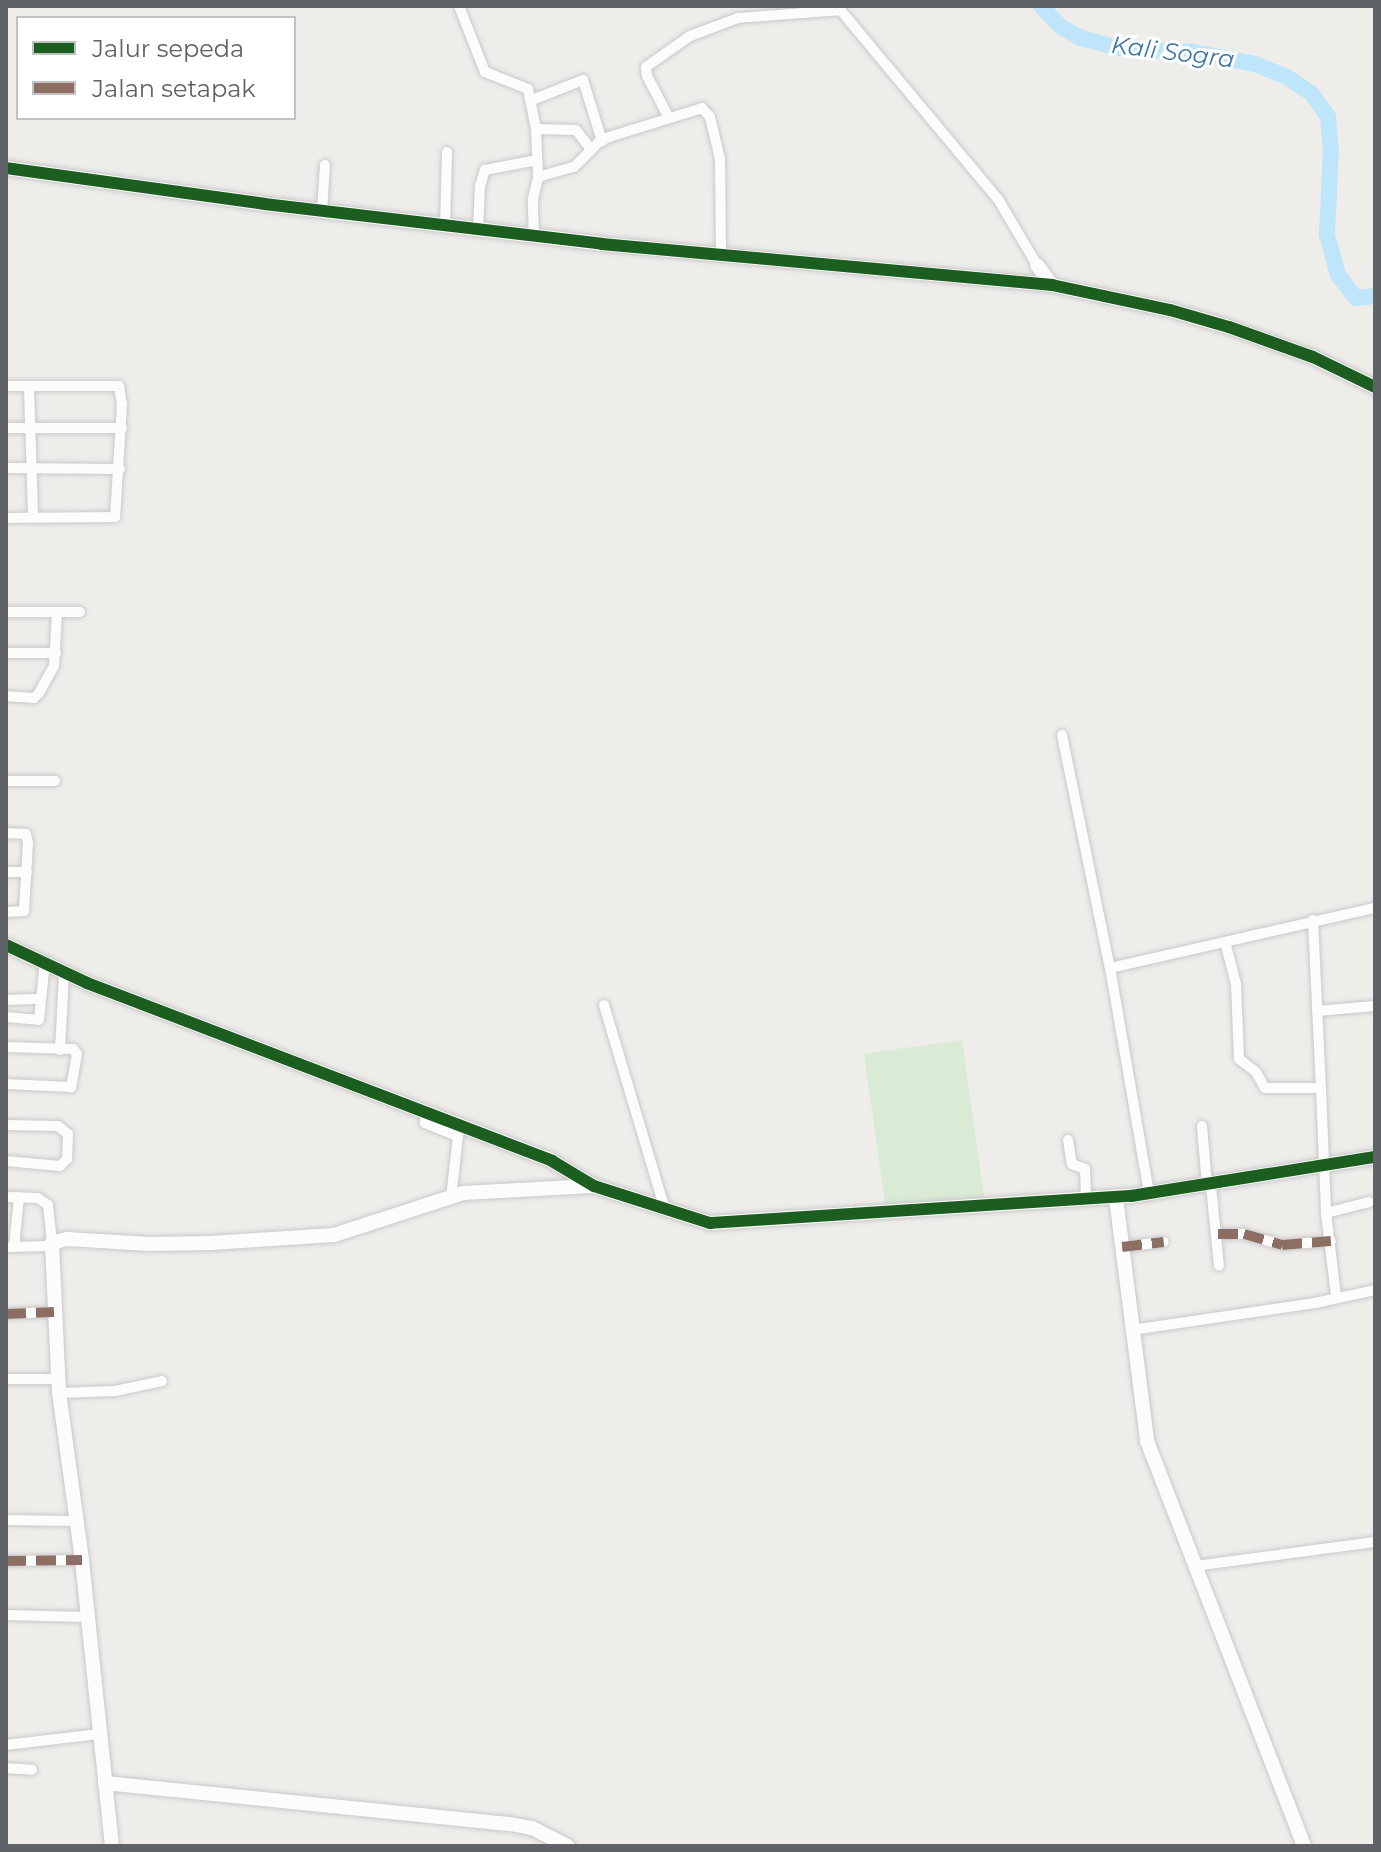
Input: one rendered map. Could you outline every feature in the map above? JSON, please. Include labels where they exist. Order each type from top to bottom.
[{"type":"street","points":[[459,6],[485,72],[522,85],[532,100],[538,177],[533,199],[534,237]]},
{"type":"street","points":[[669,118],[647,76],[648,64],[690,36],[750,11],[839,8],[998,199],[1052,285]]},
{"type":"street","points":[[532,100],[583,80],[602,141]]},
{"type":"street","points":[[538,177],[574,167],[602,141],[700,108],[706,110],[717,140],[722,182],[721,256]]},
{"type":"street","points":[[536,129],[576,130],[591,149]]},
{"type":"street","points":[[445,225],[447,152]]},
{"type":"street","points":[[478,230],[480,186],[485,170],[508,163],[537,160]]},
{"type":"street","points":[[322,211],[325,165]]},
{"type":"street","points":[[6,168],[534,237],[1052,285],[1170,310],[1229,327],[1313,357],[1375,387]]},
{"type":"street","points":[[1030,283],[1037,265]]},
{"type":"street","points":[[6,386],[119,386],[122,428],[114,518],[6,518]]},
{"type":"street","points":[[29,387],[33,517]]},
{"type":"street","points":[[6,428],[122,428]]},
{"type":"street","points":[[6,468],[120,469]]},
{"type":"street","points":[[6,612],[80,612]]},
{"type":"street","points":[[6,696],[36,697],[54,666],[57,613]]},
{"type":"street","points":[[6,653],[56,653]]},
{"type":"street","points":[[1062,735],[1110,968],[1149,1193]]},
{"type":"street","points":[[6,781],[55,781]]},
{"type":"street","points":[[6,833],[26,834],[27,872],[24,911],[6,912]]},
{"type":"street","points":[[6,872],[27,872]]},
{"type":"street","points":[[1110,968],[1375,908]]},
{"type":"street","points":[[1313,920],[1320,1122],[1327,1165],[1326,1213],[1336,1296]]},
{"type":"street","points":[[1225,942],[1236,984],[1239,1059],[1256,1072],[1265,1088],[1321,1088]]},
{"type":"street","points":[[6,945],[45,961],[64,973],[552,1161],[594,1186],[717,1224],[1112,1198],[1209,1186],[1375,1157]]},
{"type":"street","points":[[6,1017],[39,1020],[45,961]]},
{"type":"street","points":[[60,1050],[64,973]]},
{"type":"street","points":[[6,1000],[41,999]]},
{"type":"street","points":[[604,1005],[665,1209]]},
{"type":"street","points":[[1317,1011],[1375,1006]]},
{"type":"street","points":[[6,1047],[73,1049],[77,1054],[71,1087],[6,1084]]},
{"type":"street","points":[[426,1113],[425,1123],[458,1136],[451,1197]]},
{"type":"street","points":[[6,1125],[58,1126],[68,1134],[67,1159],[60,1166],[6,1161]]},
{"type":"street","points":[[1202,1126],[1218,1234],[1219,1266]]},
{"type":"street","points":[[1068,1140],[1072,1164],[1085,1169],[1088,1198]]},
{"type":"street","points":[[19,1197],[10,1247],[51,1244],[67,1239],[169,1244],[334,1235],[477,1191],[594,1186]]},
{"type":"street","points":[[6,1197],[38,1198],[48,1205],[58,1386],[74,1521],[82,1560],[112,1846]]},
{"type":"street","points":[[1112,1198],[1122,1247],[1147,1441],[1304,1846]]},
{"type":"street","points":[[1326,1213],[1369,1202]]},
{"type":"street","points":[[1218,1234],[1244,1234],[1282,1245],[1331,1241]]},
{"type":"street","points":[[1122,1247],[1164,1242]]},
{"type":"street","points":[[1132,1330],[1315,1303],[1375,1290]]},
{"type":"street","points":[[6,1314],[54,1312]]},
{"type":"street","points":[[6,1379],[115,1391],[162,1381]]},
{"type":"street","points":[[6,1520],[74,1521]]},
{"type":"street","points":[[1195,1566],[1375,1542]]},
{"type":"street","points":[[6,1561],[82,1560]]},
{"type":"street","points":[[6,1615],[86,1617]]},
{"type":"street","points":[[6,1745],[98,1734]]},
{"type":"street","points":[[6,1768],[32,1770]]},
{"type":"street","points":[[105,1783],[511,1824],[532,1828],[568,1846]]},
{"type":"green space","points":[[962,1040],[984,1198],[886,1212],[864,1054]]},
{"type":"waterway","name":"Kali Sogra","points":[[1041,6],[1060,26],[1081,38],[1118,48],[1194,52],[1255,64],[1287,77],[1312,94],[1328,117],[1331,149],[1327,235],[1338,275],[1356,298],[1375,296]]},
{"type":"marked path","points":[[1218,1234],[1244,1234],[1282,1245],[1331,1241]]},
{"type":"marked path","points":[[1122,1247],[1164,1242]]},
{"type":"marked path","points":[[6,1314],[54,1312]]},
{"type":"marked path","points":[[6,1561],[82,1560]]},
{"type":"cycle path","points":[[6,168],[264,204],[602,244],[1052,285],[1170,310],[1229,327],[1313,357],[1375,387]]},
{"type":"cycle path","points":[[6,945],[87,983],[552,1161],[594,1186],[710,1223],[1131,1196],[1375,1157]]}]
